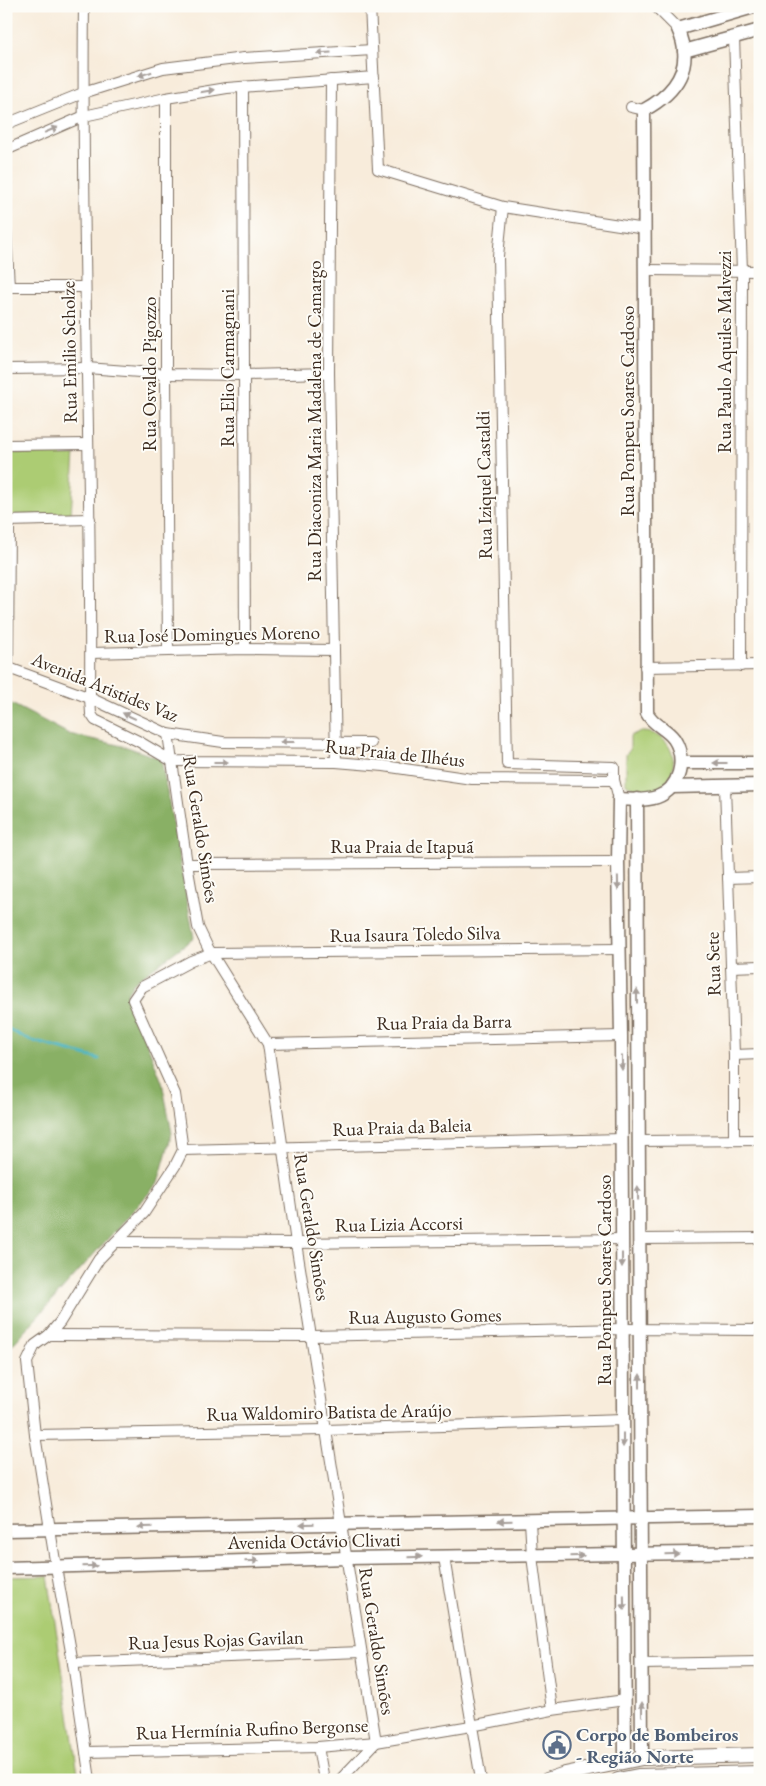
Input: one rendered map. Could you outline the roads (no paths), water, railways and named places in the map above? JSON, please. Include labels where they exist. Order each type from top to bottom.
[{"type":"main road","points":[[548,1780],[625,1760],[760,1755]]},
{"type":"main road","points":[[607,1780],[614,1775],[636,1770],[640,1766],[642,1758]]},
{"type":"main road","points":[[618,1780],[638,1776],[750,1775]]},
{"type":"street","name":"Rua Emilio Scholze","points":[[84,6],[83,93],[90,519],[91,714],[95,720],[138,741],[172,761]]},
{"type":"street","points":[[370,6],[378,169],[503,206],[646,229]]},
{"type":"street","points":[[631,107],[644,110],[668,94],[679,81],[684,64],[682,39],[678,29],[654,6]]},
{"type":"street","points":[[678,29],[710,20],[737,9],[757,6]]},
{"type":"street","points":[[710,20],[716,43]]},
{"type":"street","points":[[684,51],[760,30]]},
{"type":"street","name":"Rua Paulo Aquiles Malvezzi","points":[[734,38],[742,271],[741,666]]},
{"type":"street","points":[[6,124],[83,93],[163,68],[244,58],[372,50]]},
{"type":"street","points":[[6,150],[84,116],[166,98],[243,87],[374,77]]},
{"type":"street","name":"Rua Diaconiza Maria Madalena de Camargo","points":[[331,80],[330,373],[336,762]]},
{"type":"street","name":"Rua Elio Carmagnani","points":[[243,87],[246,649]]},
{"type":"street","name":"Rua Osvaldo Pigozzo","points":[[166,98],[168,650]]},
{"type":"street","name":"Rua Pompeu Soares Cardoso","points":[[644,110],[646,229],[646,713],[654,724],[674,739],[681,763]]},
{"type":"street","name":"Rua Iziquel Castaldi","points":[[503,206],[498,256],[507,764],[614,767],[614,780]]},
{"type":"street","points":[[6,229],[7,287],[85,287]]},
{"type":"street","points":[[646,270],[760,271]]},
{"type":"street","points":[[6,369],[87,368],[166,374],[244,375],[330,373]]},
{"type":"street","points":[[6,445],[88,444]]},
{"type":"street","points":[[7,667],[8,521],[90,519]]},
{"type":"street","name":"Rua José Domingues Moreno","points":[[90,653],[246,649],[334,650]]},
{"type":"street","points":[[645,667],[760,665]]},
{"type":"street","name":"Avenida Aristides Vaz","points":[[7,667],[90,698],[168,734],[223,742],[371,742]]},
{"type":"street","name":"Rua Geraldo Simões","points":[[168,734],[198,927],[268,1044],[296,1243],[376,1742]]},
{"type":"street","name":"Rua Praia de Ilhéus","points":[[172,761],[336,762],[384,766],[472,779],[614,780]]},
{"type":"street","points":[[614,780],[619,799],[651,799],[659,797],[672,787],[677,779],[681,763],[760,763]]},
{"type":"street","points":[[672,787],[760,785]]},
{"type":"street","name":"Rua Sete","points":[[725,786],[734,1054],[734,1140]]},
{"type":"street","name":"Rua Pompeu Soares Cardoso","points":[[619,799],[625,1760]]},
{"type":"street","name":"Rua Pompeu Soares Cardoso","points":[[637,799],[642,1758]]},
{"type":"street","name":"Rua Praia de Itapuã","points":[[187,864],[618,862]]},
{"type":"street","points":[[728,878],[760,877]]},
{"type":"street","name":"Rua Isaura Toledo Silva","points":[[183,1150],[175,1094],[133,1000],[142,986],[190,961],[212,953],[619,949]]},
{"type":"street","points":[[731,967],[760,966]]},
{"type":"street","name":"Rua Praia da Barra","points":[[268,1044],[621,1036]]},
{"type":"street","points":[[734,1054],[760,1054]]},
{"type":"street","name":"Rua Praia da Baleia","points":[[183,1150],[622,1138]]},
{"type":"street","points":[[638,1141],[760,1140]]},
{"type":"street","points":[[90,1780],[35,1435],[27,1362],[34,1345],[49,1335],[60,1322],[99,1258],[144,1212],[175,1166],[183,1150]]},
{"type":"street","points":[[639,1239],[760,1238]]},
{"type":"street","name":"Rua Lizia Accorsi","points":[[116,1242],[296,1243],[622,1239]]},
{"type":"street","name":"Rua Augusto Gomes","points":[[49,1335],[311,1336],[622,1329],[760,1330]]},
{"type":"street","name":"Rua Waldomiro Batista de Araújo","points":[[35,1435],[326,1430],[624,1420]]},
{"type":"street","name":"Avenida Octávio Clivati","points":[[6,1530],[760,1516]]},
{"type":"street","points":[[530,1521],[532,1556],[552,1710]]},
{"type":"street","name":"Avenida Octávio Clivati","points":[[6,1568],[346,1558],[760,1552]]},
{"type":"street","points":[[444,1556],[481,1780]]},
{"type":"street","name":"Rua Jesus Rojas Gavilan","points":[[73,1664],[361,1652]]},
{"type":"street","points":[[642,1664],[760,1662]]},
{"type":"street","name":"Rua Hermínia Rufino Bergonse","points":[[86,1752],[318,1747],[376,1742],[552,1710],[625,1700]]},
{"type":"street","points":[[340,1780],[376,1742]]},
{"type":"street","points":[[318,1747],[324,1780]]},
{"type":"street","points":[[745,1755],[750,1775]]},
{"type":"waterway","points":[[6,1028],[29,1040],[99,1059]]},
{"type":"place","name":"Corpo de Bombeiros - Região Norte","points":[[557,1745]]}]
